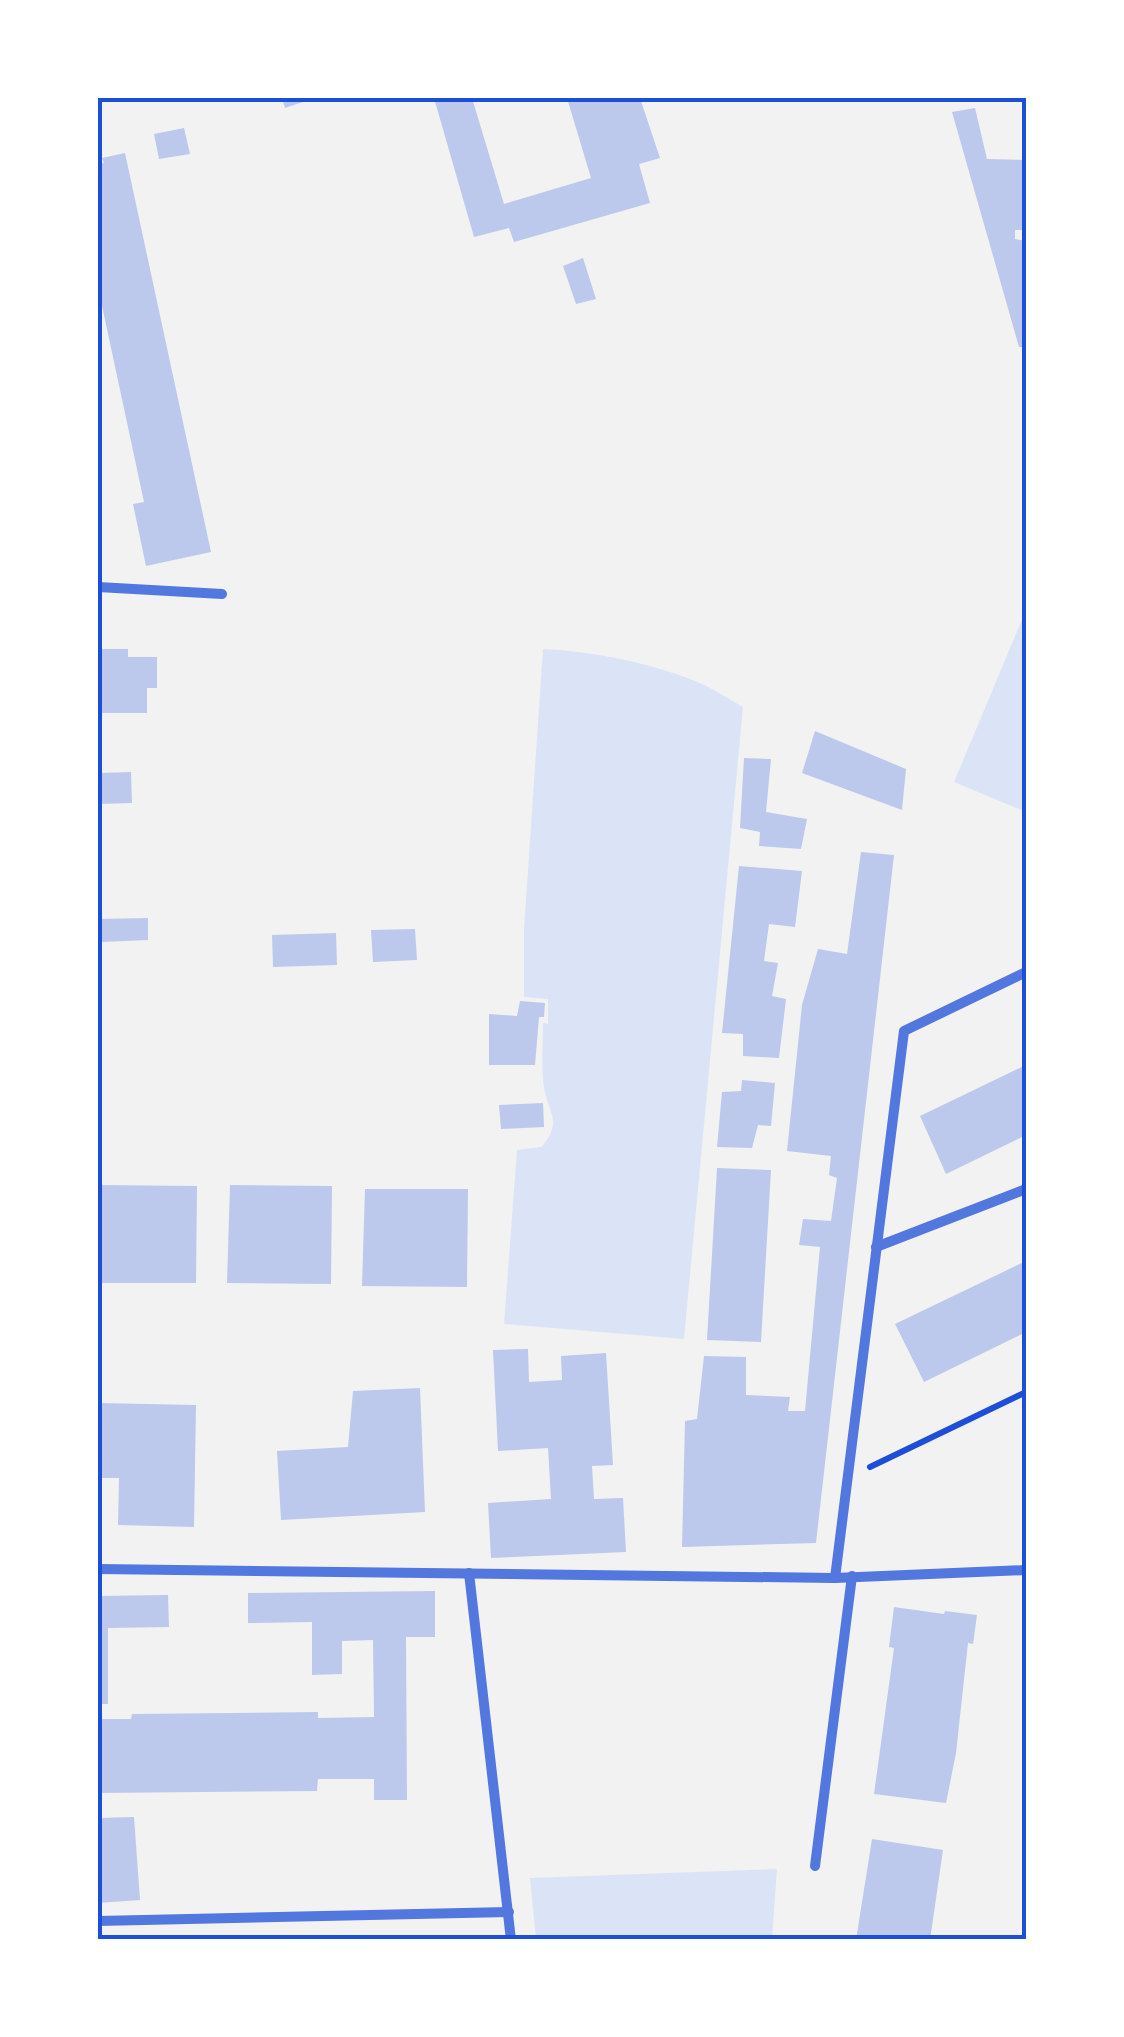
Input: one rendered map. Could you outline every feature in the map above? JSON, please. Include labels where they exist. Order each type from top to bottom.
[{"type":"street","points":[[98,587],[222,594]]},
{"type":"street","points":[[835,1578],[904,1031],[1026,972]]},
{"type":"street","points":[[876,1247],[1026,1189]]},
{"type":"street","points":[[98,1569],[835,1578],[1026,1570]]},
{"type":"street","points":[[468,1573],[511,1940]]},
{"type":"street","points":[[815,1866],[852,1576]]},
{"type":"street","points":[[98,1921],[509,1912]]},
{"type":"path","points":[[847,1478],[1026,1392]]},
{"type":"shaded area","points":[[1026,610],[1026,812],[954,782]]},
{"type":"shaded area","points":[[543,649],[582,652],[665,670],[707,686],[743,707],[684,1339],[504,1324],[517,1150],[541,1147],[553,1124],[543,1072],[543,1023],[548,1024],[548,999],[524,997],[524,929]]},
{"type":"shaded area","points":[[777,1869],[772,1939],[536,1939],[530,1878]]},
{"type":"building","points":[[282,98],[315,98],[285,108]]},
{"type":"building","points":[[434,98],[472,98],[504,204],[591,178],[567,98],[640,98],[660,158],[639,164],[650,203],[514,242],[509,228],[474,237]]},
{"type":"building","points":[[975,108],[987,159],[1026,160],[1026,230],[1015,230],[1015,239],[1026,241],[1026,347],[1019,347],[952,112]]},
{"type":"building","points":[[184,128],[190,154],[159,159],[154,134]]},
{"type":"building","points":[[125,153],[211,552],[146,566],[133,504],[144,502],[98,287],[98,164],[104,163],[102,158]]},
{"type":"building","points":[[583,258],[596,299],[576,304],[563,266]]},
{"type":"building","points":[[98,649],[128,649],[128,657],[157,657],[157,688],[147,688],[147,713],[98,713]]},
{"type":"building","points":[[815,731],[906,769],[902,810],[802,773]]},
{"type":"building","points":[[744,758],[771,759],[766,812],[807,819],[801,849],[759,846],[760,832],[740,828]]},
{"type":"building","points":[[131,772],[132,803],[98,804],[98,773]]},
{"type":"building","points":[[861,852],[894,855],[816,1543],[682,1547],[685,1421],[697,1419],[704,1356],[746,1357],[746,1395],[790,1397],[788,1411],[805,1411],[820,1247],[799,1245],[803,1219],[831,1221],[837,1178],[829,1175],[831,1156],[787,1151],[802,1005],[818,949],[847,954]]},
{"type":"building","points":[[739,866],[802,871],[795,927],[769,924],[764,961],[778,963],[772,996],[786,999],[779,1058],[743,1056],[743,1034],[722,1033]]},
{"type":"building","points":[[148,918],[148,940],[101,942],[102,973],[98,973],[98,919]]},
{"type":"building","points":[[415,929],[417,960],[373,962],[371,930]]},
{"type":"building","points":[[336,933],[337,965],[273,967],[272,935]]},
{"type":"building","points":[[520,1001],[545,1003],[544,1017],[539,1017],[535,1065],[489,1065],[489,1014],[517,1016]]},
{"type":"building","points":[[1026,1065],[1026,1135],[946,1174],[920,1116]]},
{"type":"building","points":[[742,1080],[775,1083],[771,1126],[758,1125],[752,1148],[717,1147],[722,1092],[741,1091]]},
{"type":"building","points":[[543,1103],[544,1127],[501,1129],[499,1105]]},
{"type":"building","points":[[717,1168],[771,1170],[761,1342],[707,1340]]},
{"type":"building","points":[[98,1185],[197,1186],[196,1283],[98,1283]]},
{"type":"building","points":[[230,1185],[332,1186],[331,1284],[227,1283]]},
{"type":"building","points":[[365,1189],[468,1189],[467,1287],[362,1286]]},
{"type":"building","points":[[1026,1261],[1026,1332],[924,1382],[895,1324]]},
{"type":"building","points":[[528,1349],[529,1382],[562,1380],[561,1356],[606,1353],[613,1465],[592,1466],[594,1499],[623,1498],[626,1552],[491,1558],[488,1503],[551,1499],[548,1448],[498,1451],[493,1350]]},
{"type":"building","points":[[420,1388],[425,1512],[281,1520],[277,1451],[348,1447],[353,1391]]},
{"type":"building","points":[[98,1403],[196,1405],[194,1527],[118,1525],[119,1478],[98,1478]]},
{"type":"building","points":[[435,1591],[435,1637],[406,1637],[407,1800],[374,1800],[374,1779],[318,1779],[317,1791],[98,1793],[98,1719],[131,1719],[132,1714],[318,1712],[318,1718],[374,1717],[373,1640],[342,1641],[342,1674],[312,1675],[312,1622],[248,1623],[248,1593]]},
{"type":"building","points":[[168,1595],[169,1627],[108,1628],[108,1704],[98,1704],[98,1596]]},
{"type":"building","points":[[894,1607],[977,1615],[973,1644],[968,1643],[956,1753],[946,1803],[874,1794],[894,1648],[889,1647]]},
{"type":"building","points":[[134,1817],[140,1900],[98,1903],[98,1818]]},
{"type":"building","points":[[872,1839],[943,1850],[930,1940],[856,1940]]}]
